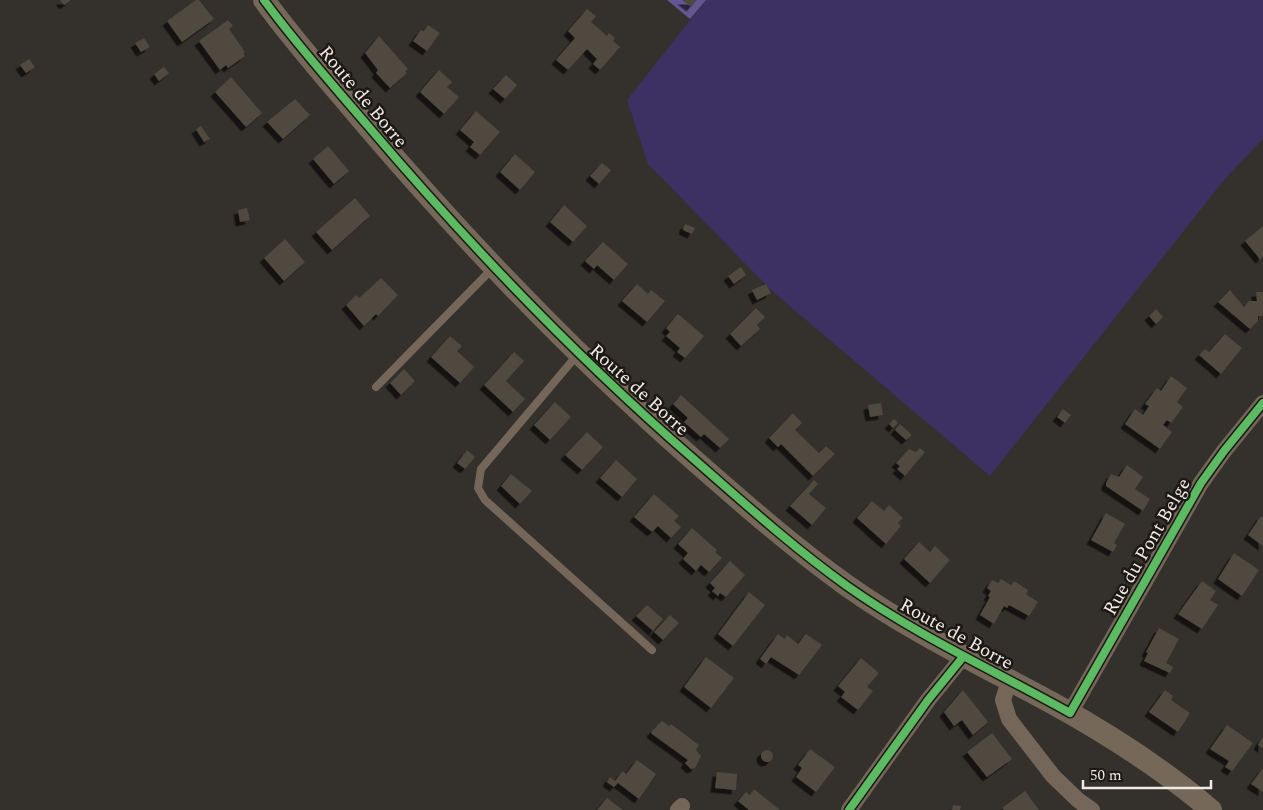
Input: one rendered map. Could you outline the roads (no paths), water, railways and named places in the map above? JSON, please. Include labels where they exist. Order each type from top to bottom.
[{"type":"main road","name":"Route de Borre","points":[[264,0],[378,139],[493,268],[578,354],[662,432],[814,562],[881,609],[963,658],[1070,713],[1142,758],[1212,810]]},
{"type":"street","name":"Rue du Pont Belge","points":[[1070,713],[1201,483],[1263,403]]},
{"type":"street","points":[[849,810],[928,700],[963,658]]},
{"type":"street","name":"Route de Borre","points":[[1009,681],[1003,700],[1009,719],[1053,776],[1078,800],[1092,810]]},
{"type":"lane","points":[[376,386],[493,268]]},
{"type":"lane","points":[[578,354],[481,469],[478,488],[485,500],[652,650]]}]
